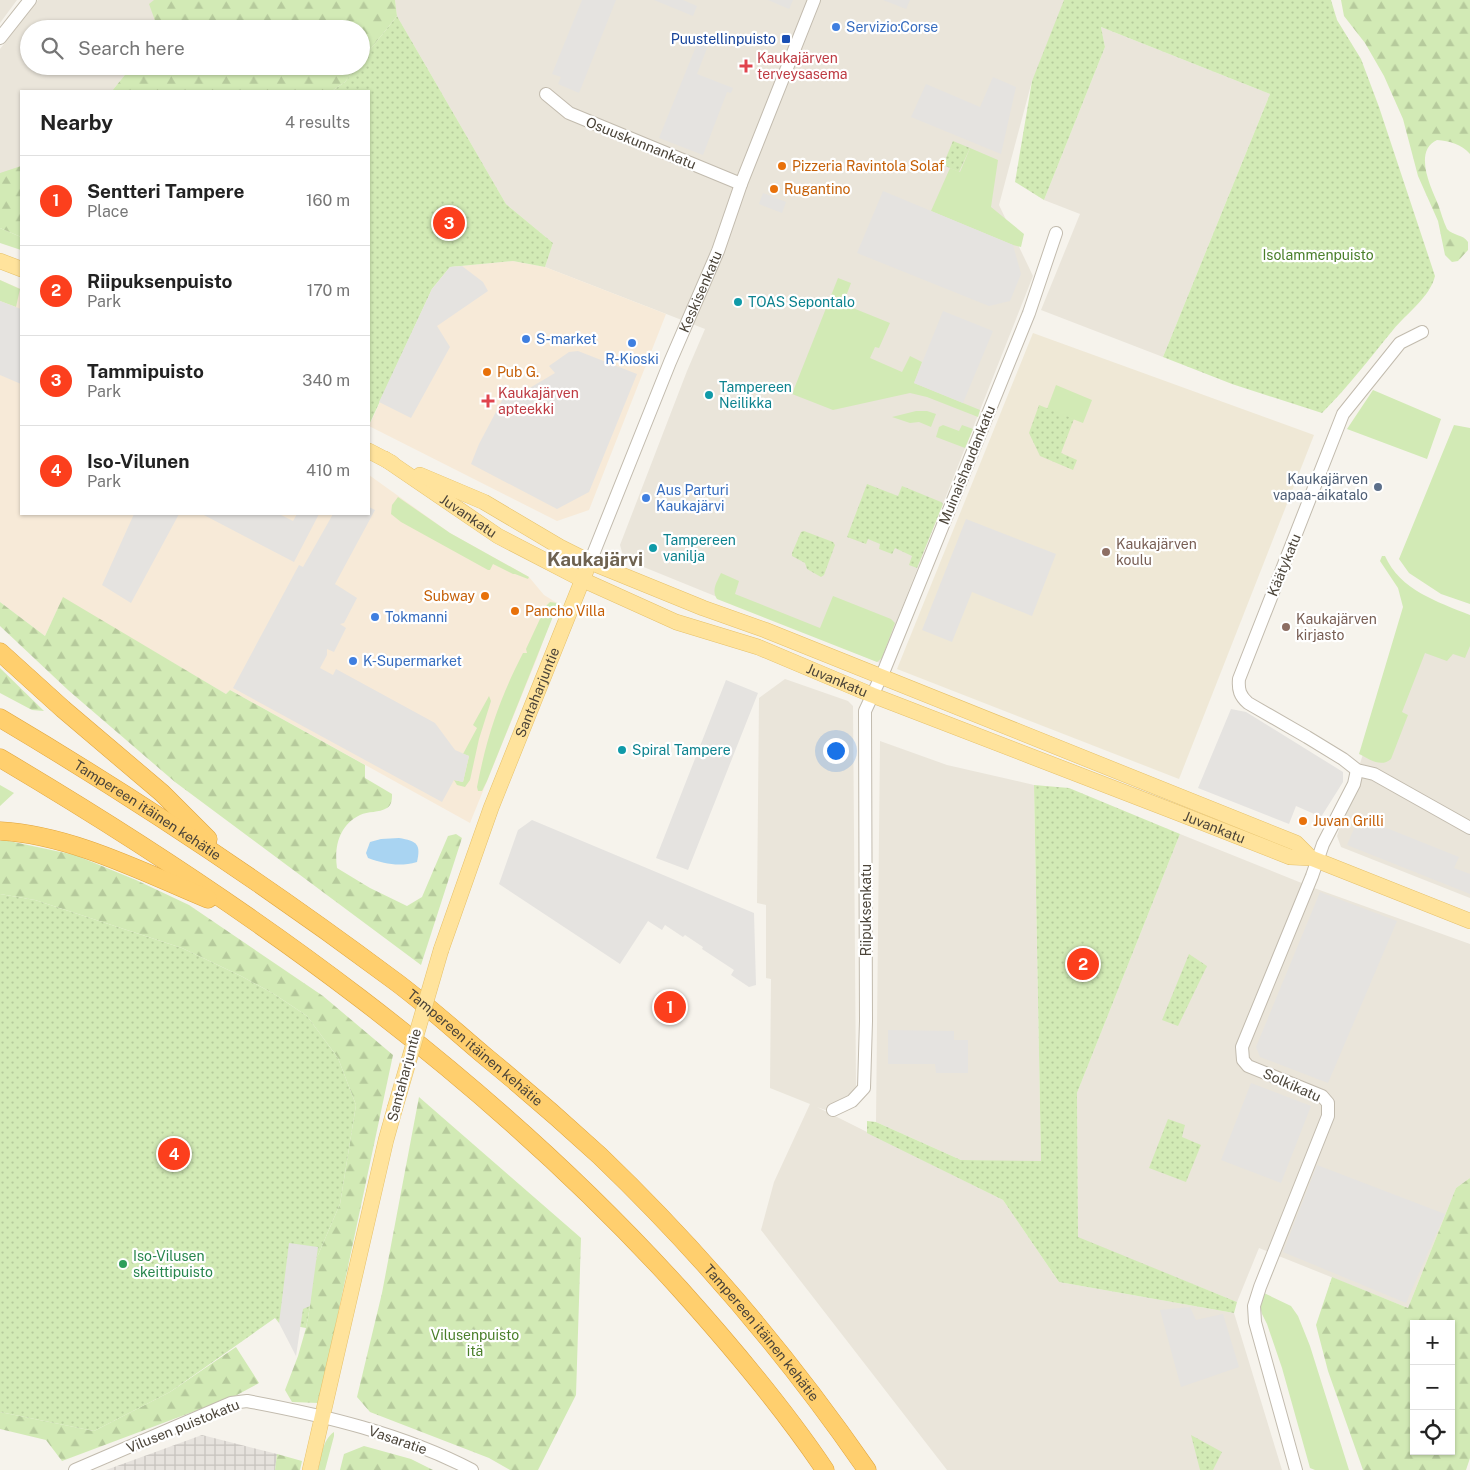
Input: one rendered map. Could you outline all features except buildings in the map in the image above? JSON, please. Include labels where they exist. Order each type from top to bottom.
[{"type":"highway","points":[[0,652],[63,709],[162,793],[240,871]]},
{"type":"highway","name":"Tampereen itäinen kehätie","points":[[0,718],[90,772],[240,871],[394,980],[524,1089],[599,1156],[662,1220],[734,1298],[788,1363],[839,1429],[867,1470]]},
{"type":"highway","points":[[0,758],[73,801],[246,914],[385,1017],[502,1113],[636,1240],[761,1382],[826,1470]]},
{"type":"highway","points":[[0,832],[43,838],[108,856],[246,914]]},
{"type":"main road","points":[[0,261],[20,269]]},
{"type":"main road","name":"Juvankatu","points":[[370,452],[484,502],[560,547],[590,562],[703,608],[765,630],[1296,843],[1314,859]]},
{"type":"main road","name":"Juvankatu","points":[[385,459],[498,536],[583,580],[676,622],[758,647],[872,695],[1290,857],[1314,859],[1470,921]]},
{"type":"main road","name":"Keskisenkatu","points":[[583,580],[590,562]]},
{"type":"main road","name":"Santaharjuntie","points":[[310,1470],[386,1140],[441,950],[490,808],[583,580]]},
{"type":"street","points":[[0,38],[30,0]]},
{"type":"street","name":"Keskisenkatu","points":[[590,562],[670,362],[718,251],[741,184],[814,0]]},
{"type":"street","name":"Osuuskunnankatu","points":[[546,94],[569,113],[741,184]]},
{"type":"street","name":"Muinaishaudankatu","points":[[872,695],[885,668],[1029,313],[1056,232]]},
{"type":"street","name":"Käätykatu","points":[[1422,332],[1400,343],[1343,414],[1239,679],[1239,691],[1248,703],[1314,741],[1357,770],[1374,774],[1470,828]]},
{"type":"street","name":"Riipuksenkatu","points":[[834,1110],[852,1101],[864,1088],[866,1021],[865,711],[872,695]]},
{"type":"street","name":"Solkikatu","points":[[1296,1470],[1255,1322],[1254,1306],[1328,1116],[1328,1103],[1322,1096],[1248,1066],[1243,1060],[1242,1047],[1314,859],[1354,784],[1357,770]]},
{"type":"street","name":"Vilusen puistokatu","points":[[75,1470],[231,1403],[247,1401],[323,1416]]},
{"type":"street","name":"Vasaratie","points":[[323,1416],[419,1447],[472,1470]]},
{"type":"shaded area","points":[[0,0],[17,0],[0,23]]},
{"type":"shaded area","points":[[38,0],[197,0],[176,20],[22,20]]},
{"type":"shaded area","points":[[395,0],[1069,0],[1032,81],[999,205],[1033,276],[880,663],[624,559],[620,545],[705,329],[545,267],[553,243],[506,204],[397,16]]},
{"type":"shaded area","points":[[582,0],[616,0],[579,93],[558,84],[561,77],[552,74]]},
{"type":"shaded area","points":[[654,0],[683,0],[697,6],[693,16]]},
{"type":"shaded area","points":[[768,0],[793,0],[789,9]]},
{"type":"shaded area","points":[[883,0],[910,0],[906,9]]},
{"type":"shaded area","points":[[20,23],[20,75],[125,75],[113,90],[20,90],[20,167],[0,174],[0,49]]},
{"type":"shaded area","points":[[1101,27],[1270,94],[1163,357],[1041,310],[1080,214],[1044,200],[1105,47]]},
{"type":"shaded area","points":[[701,34],[711,38],[697,74],[733,88],[731,93],[727,92],[703,155],[659,138]]},
{"type":"shaded area","points":[[993,77],[1016,87],[1001,154],[911,117],[926,84],[980,107]]},
{"type":"shaded area","points":[[883,191],[1013,245],[1021,274],[1010,301],[989,306],[857,253]]},
{"type":"shaded area","points":[[763,193],[786,202],[782,213],[759,204]]},
{"type":"shaded area","points":[[513,261],[545,267],[666,314],[589,510],[557,521],[370,427],[432,289],[450,267]]},
{"type":"shaded area","points":[[462,266],[483,282],[488,291],[437,326],[450,347],[411,418],[379,402],[432,289],[450,267]]},
{"type":"shaded area","points":[[0,280],[20,289],[20,515],[370,515],[370,476],[450,533],[529,577],[544,595],[557,603],[537,658],[470,823],[230,690],[226,694],[63,598],[45,636],[0,602]]},
{"type":"shaded area","points":[[0,301],[20,309],[20,384],[0,375]]},
{"type":"shaded area","points":[[943,311],[993,331],[963,403],[914,383]]},
{"type":"shaded area","name":"Kaukajärven koulu","points":[[1033,333],[1314,435],[1179,779],[897,669]]},
{"type":"shaded area","points":[[578,351],[637,374],[589,492],[557,509],[471,464],[479,444],[507,391],[516,396],[555,373],[549,366],[569,352]]},
{"type":"shaded area","points":[[370,508],[375,510],[335,584],[357,598],[344,623],[340,624],[346,628],[334,652],[327,649],[327,655],[320,668],[333,675],[336,669],[435,723],[455,750],[469,756],[463,782],[454,780],[442,802],[233,688],[299,565],[303,567],[332,515],[370,515]]},
{"type":"shaded area","points":[[134,515],[178,515],[131,603],[102,585]]},
{"type":"shaded area","points":[[204,515],[281,515],[293,521],[296,515],[318,515],[294,562]]},
{"type":"shaded area","points":[[966,519],[1056,554],[1032,616],[972,592],[952,642],[922,630]]},
{"type":"shaded area","points":[[1470,631],[1470,898],[1341,847],[1337,836],[1390,669]]},
{"type":"shaded area","points":[[785,679],[848,701],[853,706],[856,1086],[851,1094],[828,1111],[817,1107],[1003,1200],[1059,1282],[1234,1313],[1282,1470],[947,1470],[761,1230],[774,1182],[810,1104],[770,1088],[771,979],[766,978],[766,905],[757,903],[759,698]]},
{"type":"shaded area","points":[[726,680],[758,693],[688,870],[656,858]]},
{"type":"shaded area","points":[[1231,709],[1246,712],[1343,772],[1343,782],[1321,817],[1296,806],[1289,824],[1198,788]]},
{"type":"shaded area","points":[[880,741],[947,765],[1034,785],[1041,1162],[961,1160],[876,1122]]},
{"type":"shaded area","points":[[1359,817],[1459,857],[1454,868],[1470,874],[1470,894],[1347,845]]},
{"type":"shaded area","points":[[532,820],[754,913],[756,985],[749,987],[731,975],[734,970],[702,949],[703,947],[685,935],[683,937],[665,925],[662,930],[648,921],[620,964],[499,884],[518,830]]},
{"type":"shaded area","points":[[1180,834],[1314,888],[1470,944],[1470,1178],[1456,1188],[1408,1308],[1259,1248],[1237,1302],[1078,1238],[1077,1093]]},
{"type":"shaded area","points":[[1320,892],[1397,921],[1328,1083],[1260,1057],[1256,1047]]},
{"type":"shaded area","points":[[888,1030],[954,1031],[954,1040],[968,1040],[968,1073],[936,1073],[935,1064],[888,1064]]},
{"type":"shaded area","points":[[1251,1083],[1311,1106],[1281,1183],[1221,1160]]},
{"type":"shaded area","points":[[1317,1165],[1445,1214],[1406,1303],[1283,1252]]},
{"type":"shaded area","points":[[289,1243],[318,1247],[310,1306],[303,1309],[296,1356],[279,1323]]},
{"type":"shaded area","points":[[1190,1307],[1196,1320],[1223,1314],[1239,1367],[1181,1387],[1160,1310]]},
{"type":"shaded area","points":[[202,1435],[277,1454],[275,1470],[106,1470]]},
{"type":"green space","points":[[154,0],[395,0],[397,16],[370,50],[370,20],[155,20],[149,4]]},
{"type":"green space","name":"Isolammenpuisto","points":[[1064,0],[1331,0],[1337,20],[1361,59],[1379,107],[1435,276],[1423,298],[1322,413],[1232,384],[1163,357],[1270,94],[1101,27],[1105,47],[1044,200],[1015,182],[1032,81]]},
{"type":"green space","points":[[1341,0],[1470,0],[1470,154],[1455,144],[1437,140],[1430,145],[1426,152],[1425,161],[1428,180],[1447,229],[1468,242],[1468,250],[1458,261],[1452,262],[1445,255],[1438,221],[1418,176],[1403,119],[1384,76],[1365,43],[1344,16]]},
{"type":"green space","points":[[397,16],[506,204],[553,243],[545,267],[513,261],[450,267],[432,289],[370,423],[370,90],[333,90],[345,82],[350,75],[370,75],[370,50]]},
{"type":"green space","points":[[125,75],[350,75],[345,82],[333,90],[113,90]]},
{"type":"green space","points":[[953,141],[970,148],[959,172],[943,165]]},
{"type":"green space","points":[[970,148],[998,160],[991,207],[1024,234],[1021,247],[931,211],[950,168],[960,172]]},
{"type":"green space","points":[[20,166],[20,237],[0,228],[0,173]]},
{"type":"green space","points":[[0,228],[20,237],[20,250],[0,243]]},
{"type":"green space","points":[[838,278],[851,283],[843,304],[890,323],[879,348],[875,347],[870,358],[902,372],[910,356],[922,362],[914,383],[980,410],[978,417],[927,397],[910,393],[833,410],[792,394]]},
{"type":"green space","points":[[0,280],[20,289],[16,307],[0,301]]},
{"type":"green space","points":[[1056,385],[1092,400],[1083,423],[1047,409]]},
{"type":"green space","points":[[1373,390],[1441,419],[1427,459],[1347,429]]},
{"type":"green space","points":[[1039,405],[1074,419],[1061,453],[1077,460],[1073,470],[1040,456],[1029,433]]},
{"type":"green space","points":[[916,411],[927,411],[936,414],[931,427],[919,422],[910,423],[892,417]]},
{"type":"green space","points":[[943,425],[959,431],[962,425],[973,429],[965,448],[936,437],[939,427]]},
{"type":"green space","points":[[1454,425],[1470,428],[1470,604],[1441,594],[1409,573],[1399,559]]},
{"type":"green space","points":[[867,484],[898,496],[902,486],[943,504],[917,568],[909,565],[912,556],[895,548],[892,554],[879,549],[880,544],[868,539],[866,544],[847,537]]},
{"type":"green space","points":[[398,497],[450,533],[529,577],[528,579],[493,564],[490,570],[488,570],[401,522],[391,514],[392,505]]},
{"type":"green space","points":[[804,531],[833,542],[835,545],[824,575],[821,577],[807,569],[805,563],[792,556],[801,532]]},
{"type":"green space","points":[[1382,556],[1385,556],[1400,578],[1410,586],[1433,600],[1470,615],[1470,646],[1465,658],[1453,654],[1447,661],[1425,653],[1402,712],[1408,715],[1391,759],[1387,762],[1379,763],[1359,754],[1403,607],[1398,588],[1380,561]]},
{"type":"green space","points":[[721,573],[739,581],[735,594],[820,628],[833,596],[891,619],[895,623],[882,658],[877,662],[717,599],[715,589]]},
{"type":"green space","points":[[63,597],[226,694],[230,690],[365,765],[365,778],[392,794],[391,802],[387,808],[360,815],[347,825],[339,837],[336,860],[337,868],[370,888],[407,906],[422,897],[448,836],[456,834],[462,838],[421,965],[175,782],[68,690],[0,626],[0,602],[45,636]]},
{"type":"green space","points":[[550,602],[557,603],[552,619],[487,781],[482,791],[478,791],[477,787],[485,751],[495,718],[523,653],[527,653],[526,649],[546,606]]},
{"type":"green space","points":[[0,668],[44,711],[32,710],[0,693]]},
{"type":"green space","points":[[489,696],[491,701],[479,739],[470,780],[465,787],[457,785],[454,780],[463,782],[469,756],[463,754],[477,728],[473,725]]},
{"type":"green space","points":[[0,785],[14,793],[0,806]]},
{"type":"green space","points":[[1034,785],[1069,788],[1180,834],[1077,1093],[1078,1237],[1237,1302],[1234,1313],[1059,1282],[1003,1200],[867,1133],[867,1121],[876,1122],[961,1160],[1041,1161]]},
{"type":"green space","points":[[4,840],[75,855],[136,880],[189,905],[323,996],[393,1055],[319,1403],[292,1402],[285,1390],[306,1328],[310,1306],[312,1269],[340,1204],[356,1105],[338,1058],[307,1016],[274,994],[241,976],[182,948],[35,900],[0,894],[0,841]]},
{"type":"green space","points":[[0,894],[35,900],[182,948],[274,994],[307,1016],[338,1058],[356,1105],[340,1204],[312,1269],[310,1306],[306,1328],[279,1323],[275,1318],[170,1392],[94,1431],[0,1412]]},
{"type":"green space","points":[[1189,954],[1207,966],[1178,1026],[1162,1020]]},
{"type":"green space","name":"Vilusenpuisto itä","points":[[419,1097],[581,1238],[576,1395],[538,1470],[510,1470],[489,1458],[370,1412],[357,1397],[382,1293]]},
{"type":"green space","points":[[1168,1119],[1185,1125],[1182,1137],[1201,1145],[1186,1182],[1149,1168]]},
{"type":"green space","points":[[1470,1178],[1470,1458],[1466,1470],[1363,1470],[1328,1371],[1316,1325],[1332,1277],[1408,1308],[1456,1188]]},
{"type":"green space","points":[[1264,1293],[1291,1306],[1298,1316],[1310,1346],[1349,1470],[1315,1470],[1310,1468],[1282,1368],[1262,1314],[1260,1306]]},
{"type":"green space","points":[[236,1347],[259,1383],[235,1396],[62,1461],[46,1440],[0,1429],[0,1412],[94,1431],[170,1392]]},
{"type":"green space","points":[[334,1432],[325,1470],[318,1470],[324,1444]]},
{"type":"green space","points":[[1191,1435],[1222,1452],[1213,1470],[1200,1470]]},
{"type":"green space","points":[[364,1446],[411,1459],[433,1470],[340,1470],[344,1454]]},
{"type":"green space","points":[[277,1454],[302,1461],[300,1470],[275,1470]]},
{"type":"water","points":[[399,838],[410,840],[416,844],[418,847],[417,862],[392,864],[368,858],[366,853],[370,842]]},
{"type":"place","name":"Servizio:Corse","points":[[836,27]]},
{"type":"place","name":"Puustellinpuisto","points":[[786,39]]},
{"type":"place","name":"Kaukajärven terveysasema","points":[[746,66]]},
{"type":"place","name":"Pizzeria Ravintola Solaf","points":[[782,166]]},
{"type":"place","name":"Rugantino","points":[[774,189]]},
{"type":"place","name":"Tammipuisto","points":[[449,223]]},
{"type":"place","name":"TOAS Sepontalo","points":[[738,302]]},
{"type":"place","name":"S-market","points":[[526,339]]},
{"type":"place","name":"R-Kioski","points":[[632,343]]},
{"type":"place","name":"Pub G.","points":[[487,372]]},
{"type":"place","name":"Tampereen Neilikka","points":[[709,395]]},
{"type":"place","name":"Kaukajärven apteekki","points":[[488,401]]},
{"type":"place","name":"Kaukajärven vapaa-aikatalo","points":[[1378,487]]},
{"type":"place","name":"Aus Parturi Kaukajärvi","points":[[646,498]]},
{"type":"place","name":"Tampereen vanilja","points":[[653,548]]},
{"type":"place","name":"Kaukajärven koulu","points":[[1106,552]]},
{"type":"place","name":"Subway","points":[[485,596]]},
{"type":"place","name":"Pancho Villa","points":[[515,611]]},
{"type":"place","name":"Tokmanni","points":[[375,617]]},
{"type":"place","name":"Kaukajärven kirjasto","points":[[1286,627]]},
{"type":"place","name":"K-Supermarket","points":[[353,661]]},
{"type":"place","name":"Spiral Tampere","points":[[622,750]]},
{"type":"place","name":"Juvan Grilli","points":[[1303,821]]},
{"type":"place","name":"Riipuksenpuisto","points":[[1083,964]]},
{"type":"place","name":"Sentteri Tampere","points":[[670,1007]]},
{"type":"place","name":"Iso-Vilunen","points":[[174,1154]]},
{"type":"place","name":"Iso-Vilusen skeittipuisto","points":[[123,1264]]},
{"type":"district","name":"Kaukajärvi","points":[[595,559]]}]
